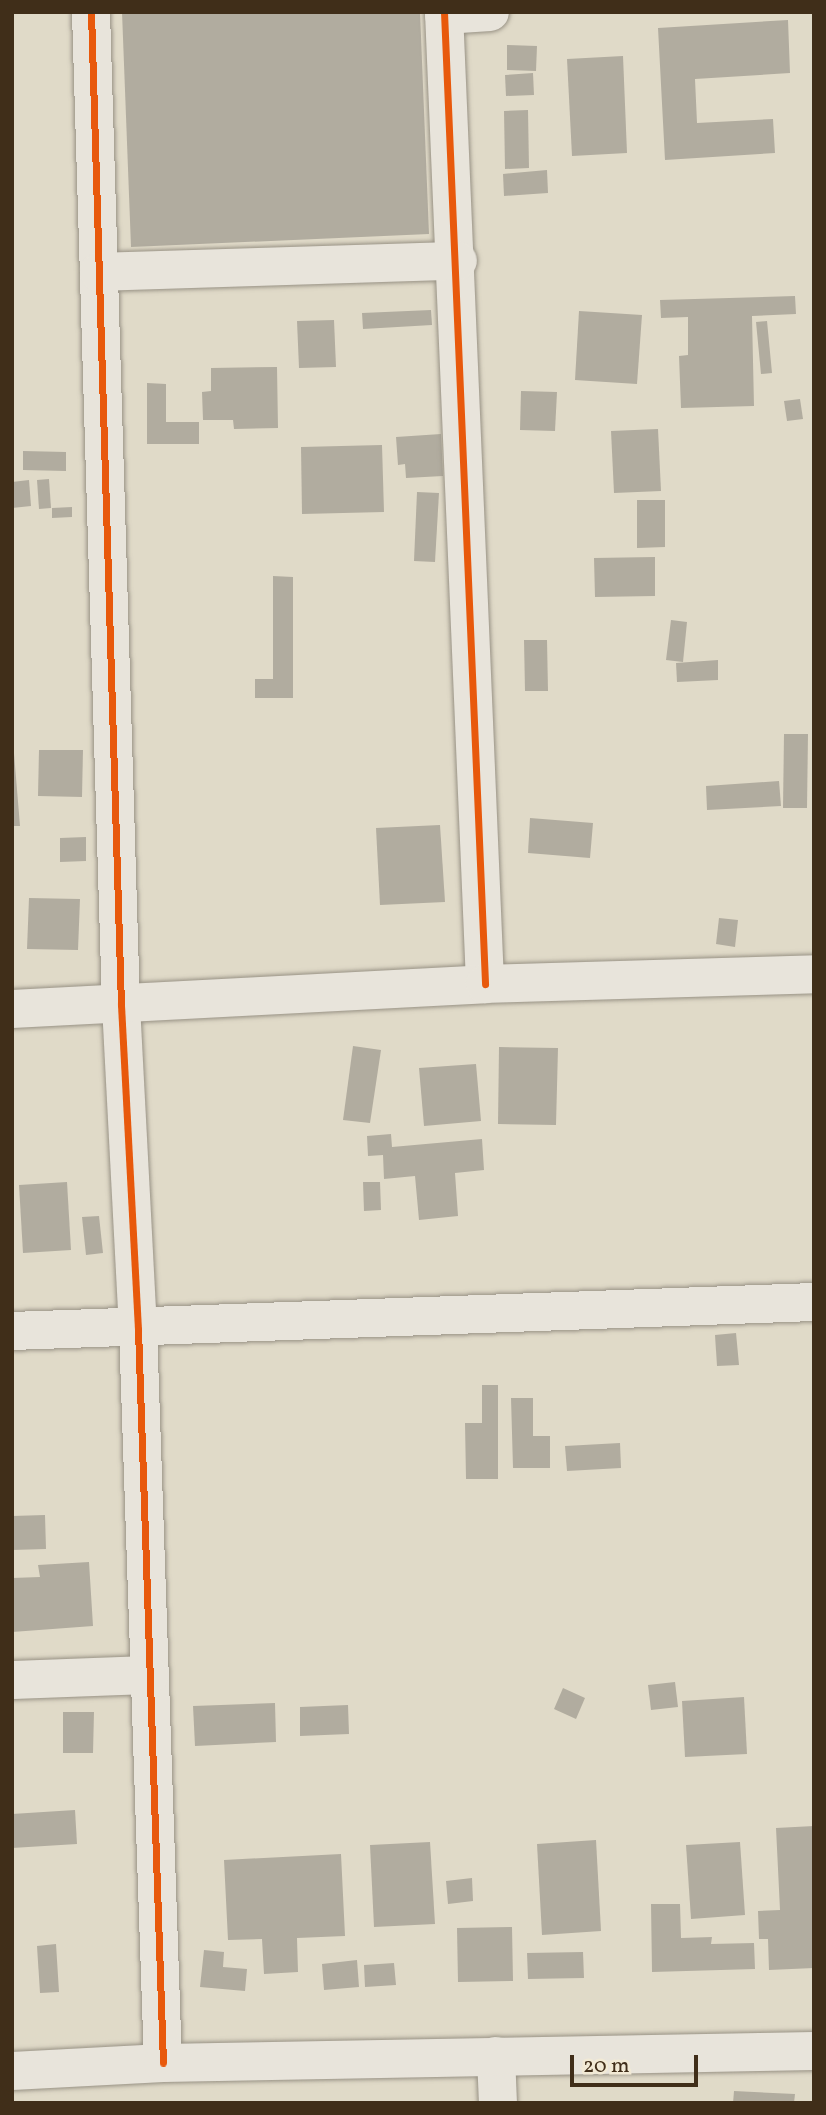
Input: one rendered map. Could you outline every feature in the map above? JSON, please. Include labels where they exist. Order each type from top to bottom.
[{"type":"street","points":[[91,12],[121,1005],[138,1329],[163,2063]]},
{"type":"street","points":[[485,984],[457,261],[444,14],[490,12]]},
{"type":"street","points":[[99,272],[457,261]]},
{"type":"street","points":[[12,1009],[485,984],[814,974]]},
{"type":"street","points":[[12,1331],[138,1329],[814,1302]]},
{"type":"street","points":[[12,1680],[149,1675]]},
{"type":"street","points":[[21,2082],[163,2063],[814,2051]]},
{"type":"street","points":[[496,2056],[498,2103]]},
{"type":"building","points":[[122,12],[420,12],[429,234],[131,247]]},
{"type":"building","points":[[788,20],[790,73],[695,79],[697,123],[773,119],[775,153],[665,160],[658,28]]},
{"type":"building","points":[[507,45],[537,46],[536,71],[507,70]]},
{"type":"building","points":[[623,56],[627,153],[572,156],[567,59]]},
{"type":"building","points":[[533,73],[534,95],[506,96],[505,75]]},
{"type":"building","points":[[528,110],[529,168],[505,169],[504,111]]},
{"type":"building","points":[[547,170],[548,193],[504,196],[503,174]]},
{"type":"building","points":[[795,296],[796,314],[752,316],[754,406],[681,408],[679,356],[688,355],[688,317],[661,318],[660,300]]},
{"type":"building","points":[[431,310],[432,325],[363,329],[362,313]]},
{"type":"building","points":[[579,311],[642,315],[637,384],[575,380]]},
{"type":"building","points":[[334,320],[336,367],[299,368],[297,321]]},
{"type":"building","points":[[767,321],[772,373],[761,374],[756,322]]},
{"type":"building","points":[[277,367],[278,428],[234,429],[233,420],[203,420],[202,392],[211,391],[211,368]]},
{"type":"building","points":[[147,383],[166,384],[166,422],[199,422],[199,444],[147,444]]},
{"type":"building","points":[[521,391],[557,392],[555,431],[520,430]]},
{"type":"building","points":[[800,399],[803,419],[787,421],[784,401]]},
{"type":"building","points":[[658,429],[661,491],[614,493],[611,431]]},
{"type":"building","points":[[441,434],[443,476],[406,478],[405,464],[398,465],[396,437]]},
{"type":"building","points":[[382,445],[384,512],[302,514],[301,447]]},
{"type":"building","points":[[23,451],[66,452],[66,471],[23,470]]},
{"type":"building","points":[[49,479],[51,508],[39,509],[37,480]]},
{"type":"building","points":[[29,480],[31,506],[12,508],[12,482]]},
{"type":"building","points":[[417,492],[439,493],[435,562],[414,561]]},
{"type":"building","points":[[637,500],[665,500],[665,547],[637,548]]},
{"type":"building","points":[[72,507],[72,517],[52,518],[52,508]]},
{"type":"building","points":[[655,557],[655,596],[595,597],[594,558]]},
{"type":"building","points":[[273,576],[293,577],[293,698],[255,698],[255,679],[273,679]]},
{"type":"building","points":[[671,620],[687,622],[683,662],[666,660]]},
{"type":"building","points":[[524,640],[547,640],[548,691],[525,691]]},
{"type":"building","points":[[718,660],[718,680],[677,682],[676,663]]},
{"type":"building","points":[[12,729],[20,826],[12,826]]},
{"type":"building","points":[[784,734],[808,734],[807,808],[783,808]]},
{"type":"building","points":[[39,750],[83,750],[82,797],[38,796]]},
{"type":"building","points":[[779,781],[781,806],[707,810],[706,786]]},
{"type":"building","points":[[530,818],[593,823],[590,858],[528,853]]},
{"type":"building","points":[[440,825],[445,902],[380,905],[376,828]]},
{"type":"building","points":[[86,837],[86,861],[60,862],[60,838]]},
{"type":"building","points":[[29,898],[80,899],[78,950],[27,949]]},
{"type":"building","points":[[719,918],[738,920],[735,947],[716,944]]},
{"type":"building","points":[[353,1046],[381,1050],[370,1123],[343,1120]]},
{"type":"building","points":[[499,1047],[558,1048],[556,1125],[498,1124]]},
{"type":"building","points":[[476,1064],[481,1121],[424,1126],[419,1068]]},
{"type":"building","points":[[391,1134],[392,1147],[482,1139],[484,1170],[455,1173],[458,1216],[419,1220],[415,1176],[384,1179],[383,1155],[368,1156],[367,1136]]},
{"type":"building","points":[[67,1182],[71,1250],[23,1253],[19,1185]]},
{"type":"building","points":[[363,1182],[380,1182],[381,1210],[364,1211]]},
{"type":"building","points":[[99,1216],[103,1253],[86,1255],[82,1217]]},
{"type":"building","points":[[736,1333],[739,1365],[717,1366],[715,1335]]},
{"type":"building","points":[[482,1385],[498,1385],[498,1479],[466,1479],[465,1423],[482,1423]]},
{"type":"building","points":[[511,1398],[533,1398],[533,1436],[550,1436],[550,1468],[513,1468]]},
{"type":"building","points":[[620,1443],[621,1468],[567,1471],[565,1446]]},
{"type":"building","points":[[45,1515],[46,1549],[12,1550],[12,1516]]},
{"type":"building","points":[[89,1562],[93,1626],[12,1632],[12,1578],[40,1577],[38,1565]]},
{"type":"building","points":[[675,1682],[678,1707],[651,1710],[648,1685]]},
{"type":"building","points":[[563,1688],[585,1698],[576,1719],[554,1709]]},
{"type":"building","points":[[744,1697],[747,1754],[685,1757],[682,1701]]},
{"type":"building","points":[[275,1703],[276,1742],[195,1746],[193,1706]]},
{"type":"building","points":[[348,1705],[349,1734],[300,1736],[300,1707]]},
{"type":"building","points":[[63,1712],[94,1712],[93,1753],[63,1753]]},
{"type":"building","points":[[75,1810],[77,1844],[12,1848],[12,1814]]},
{"type":"building","points":[[814,1826],[814,1968],[769,1970],[768,1939],[759,1939],[758,1911],[780,1910],[776,1828]]},
{"type":"building","points":[[596,1840],[601,1931],[542,1935],[537,1844]]},
{"type":"building","points":[[430,1842],[435,1924],[374,1927],[370,1845]]},
{"type":"building","points":[[740,1842],[745,1915],[691,1919],[686,1845]]},
{"type":"building","points":[[341,1854],[345,1936],[297,1938],[298,1972],[264,1974],[262,1939],[228,1940],[224,1860]]},
{"type":"building","points":[[472,1878],[473,1901],[448,1904],[446,1881]]},
{"type":"building","points":[[651,1904],[680,1904],[681,1938],[712,1937],[711,1944],[754,1943],[755,1969],[652,1972]]},
{"type":"building","points":[[512,1927],[513,1981],[458,1982],[457,1928]]},
{"type":"building","points":[[56,1944],[59,1992],[40,1993],[37,1946]]},
{"type":"building","points":[[204,1950],[224,1952],[223,1967],[247,1969],[245,1991],[200,1987]]},
{"type":"building","points":[[583,1952],[584,1978],[528,1979],[527,1953]]},
{"type":"building","points":[[357,1960],[359,1987],[324,1990],[322,1964]]},
{"type":"building","points":[[394,1963],[396,1985],[365,1987],[364,1965]]},
{"type":"building","points":[[734,2091],[795,2094],[794,2103],[733,2103]]},
{"type":"cycle path","points":[[91,12],[121,1005],[138,1329],[163,2063]]},
{"type":"cycle path","points":[[444,12],[485,984]]}]
